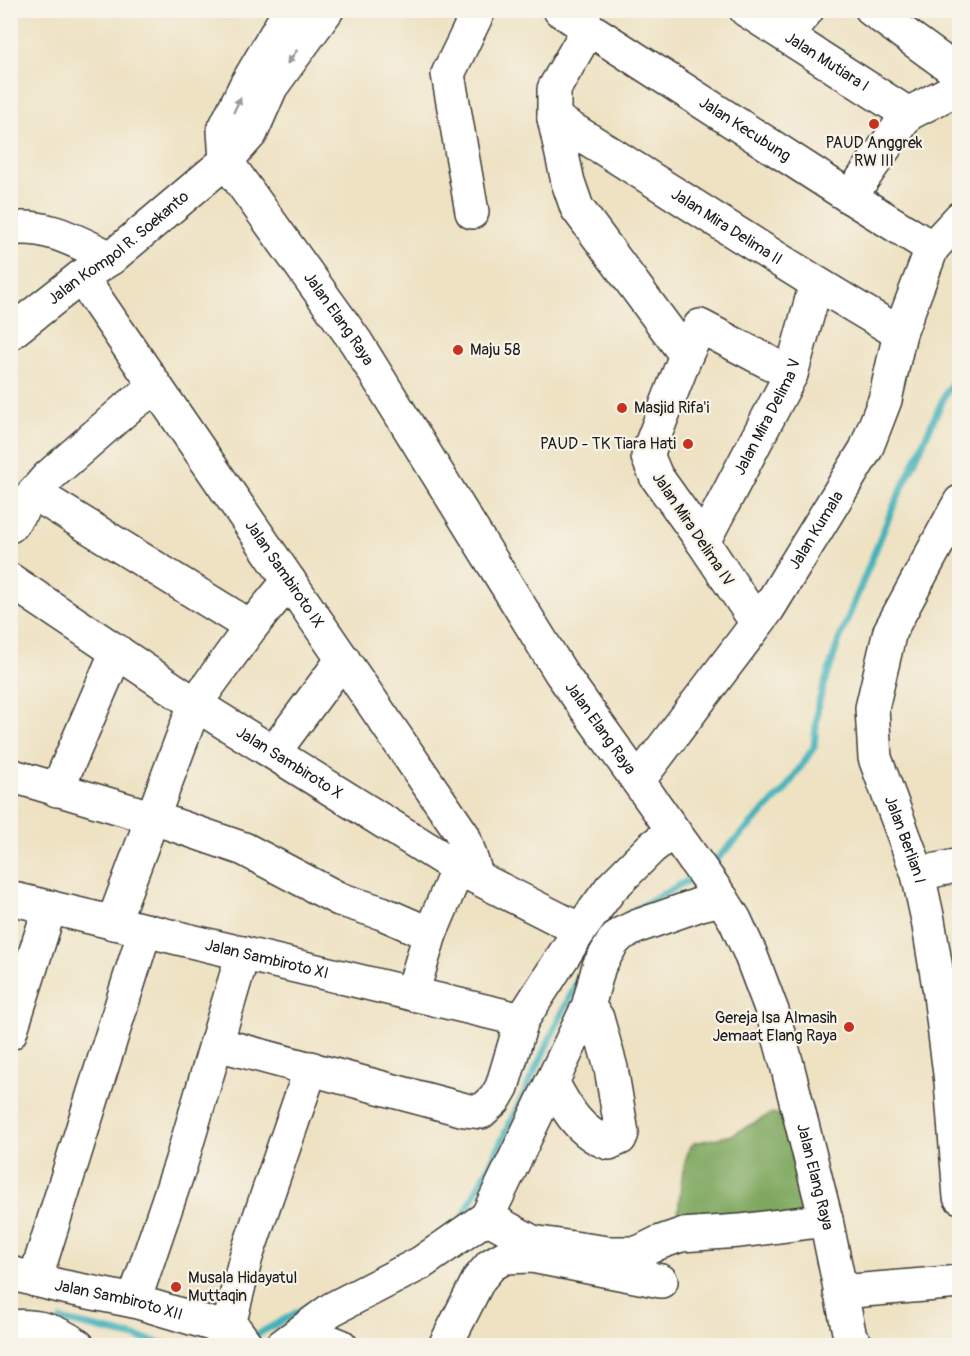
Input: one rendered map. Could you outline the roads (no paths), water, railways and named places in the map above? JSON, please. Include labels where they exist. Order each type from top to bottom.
[{"type":"street","points":[[226,160],[224,130],[246,85],[290,10]]},
{"type":"street","name":"Jalan Kompol R. Soekanto","points":[[10,333],[81,277],[111,258],[226,160],[251,133],[271,87],[327,10]]},
{"type":"street","points":[[472,212],[448,74],[480,10]]},
{"type":"street","name":"Jalan Kecubung","points":[[560,10],[932,248]]},
{"type":"street","name":"Jalan Mutiara I","points":[[746,10],[797,23],[908,114]]},
{"type":"street","points":[[873,10],[960,74]]},
{"type":"street","points":[[589,28],[554,89],[554,118],[568,182],[578,208],[686,355]]},
{"type":"street","points":[[850,197],[908,114],[960,87]]},
{"type":"street","name":"Jalan Mira Delima II","points":[[554,118],[816,284],[900,333]]},
{"type":"street","name":"Jalan Elang Raya","points":[[226,160],[356,342],[561,673],[717,891],[735,920],[772,1011],[787,1065],[826,1220],[850,1343]]},
{"type":"street","points":[[932,248],[960,218]]},
{"type":"street","points":[[10,229],[26,226],[46,230],[111,258]]},
{"type":"street","name":"Jalan Kumala","points":[[638,781],[768,609],[866,449],[885,400],[900,333],[932,248]]},
{"type":"street","name":"Jalan Sambiroto IX","points":[[81,277],[463,835],[467,872]]},
{"type":"street","name":"Jalan Mira Delima V","points":[[703,542],[791,374],[816,284]]},
{"type":"street","points":[[649,302],[791,374]]},
{"type":"street","name":"Jalan Mira Delima IV","points":[[700,326],[686,355],[648,457],[656,476],[756,623]]},
{"type":"street","points":[[10,526],[47,478],[126,409],[155,387]]},
{"type":"street","points":[[34,493],[251,627]]},
{"type":"street","name":"Jalan Berlian I","points":[[960,502],[890,631],[872,708],[874,758],[918,874],[939,987],[951,1082],[960,1197]]},
{"type":"street","name":"Jalan Sambiroto X","points":[[10,580],[195,704],[467,872],[580,930]]},
{"type":"street","points":[[113,923],[195,704],[251,627],[289,581]]},
{"type":"street","points":[[57,790],[117,651]]},
{"type":"street","points":[[274,752],[343,659]]},
{"type":"street","points":[[10,775],[154,818],[244,849],[339,899],[430,934]]},
{"type":"street","points":[[217,1044],[465,1110],[481,1112],[495,1099],[502,1088],[522,1020],[580,930],[611,888],[651,848],[680,840]]},
{"type":"street","points":[[918,874],[960,865]]},
{"type":"street","points":[[412,994],[430,934],[467,872]]},
{"type":"street","points":[[282,1346],[332,1309],[421,1263],[487,1217],[588,1007],[599,966],[613,942],[621,934],[638,926],[701,903],[717,891]]},
{"type":"street","name":"Jalan Sambiroto XI","points":[[10,897],[522,1020]]},
{"type":"street","points":[[10,1033],[50,907]]},
{"type":"street","points":[[23,1276],[145,930]]},
{"type":"street","points":[[134,1301],[181,1164],[243,953]]},
{"type":"street","points":[[552,1082],[566,1109],[585,1131],[598,1140],[609,1143],[620,1138],[622,1133],[611,1068],[597,1018],[588,1007]]},
{"type":"street","points":[[237,1336],[249,1248],[311,1068]]},
{"type":"street","points":[[487,1217],[532,1242],[608,1253],[638,1252],[681,1235],[740,1231],[826,1220]]},
{"type":"street","points":[[445,1346],[479,1279],[491,1265],[505,1257],[532,1256],[661,1281]]},
{"type":"street","name":"Jalan Sambiroto XII","points":[[23,1276],[134,1301],[237,1336]]},
{"type":"street","points":[[840,1292],[960,1282]]},
{"type":"street","points":[[10,1327],[28,1326],[47,1329],[65,1336],[78,1346]]},
{"type":"waterway","points":[[710,866],[785,790],[814,747],[818,704],[839,640],[891,512],[946,393],[960,371]]},
{"type":"waterway","points":[[627,914],[696,876]]},
{"type":"waterway","points":[[461,1220],[493,1159],[582,971]]},
{"type":"waterway","points":[[251,1338],[312,1304]]},
{"type":"waterway","points":[[61,1320],[175,1346]]},
{"type":"place","name":"PAUD Anggrek RW III","points":[[874,124]]},
{"type":"place","name":"Maju 58","points":[[458,350]]},
{"type":"place","name":"Masjid Rifa'i","points":[[622,408]]},
{"type":"place","name":"PAUD - TK Tiara Hati","points":[[688,444]]},
{"type":"place","name":"Gereja Isa Almasih Jemaat Elang Raya","points":[[849,1027]]},
{"type":"place","name":"Musala Hidayatul Muttaqin","points":[[176,1287]]}]
